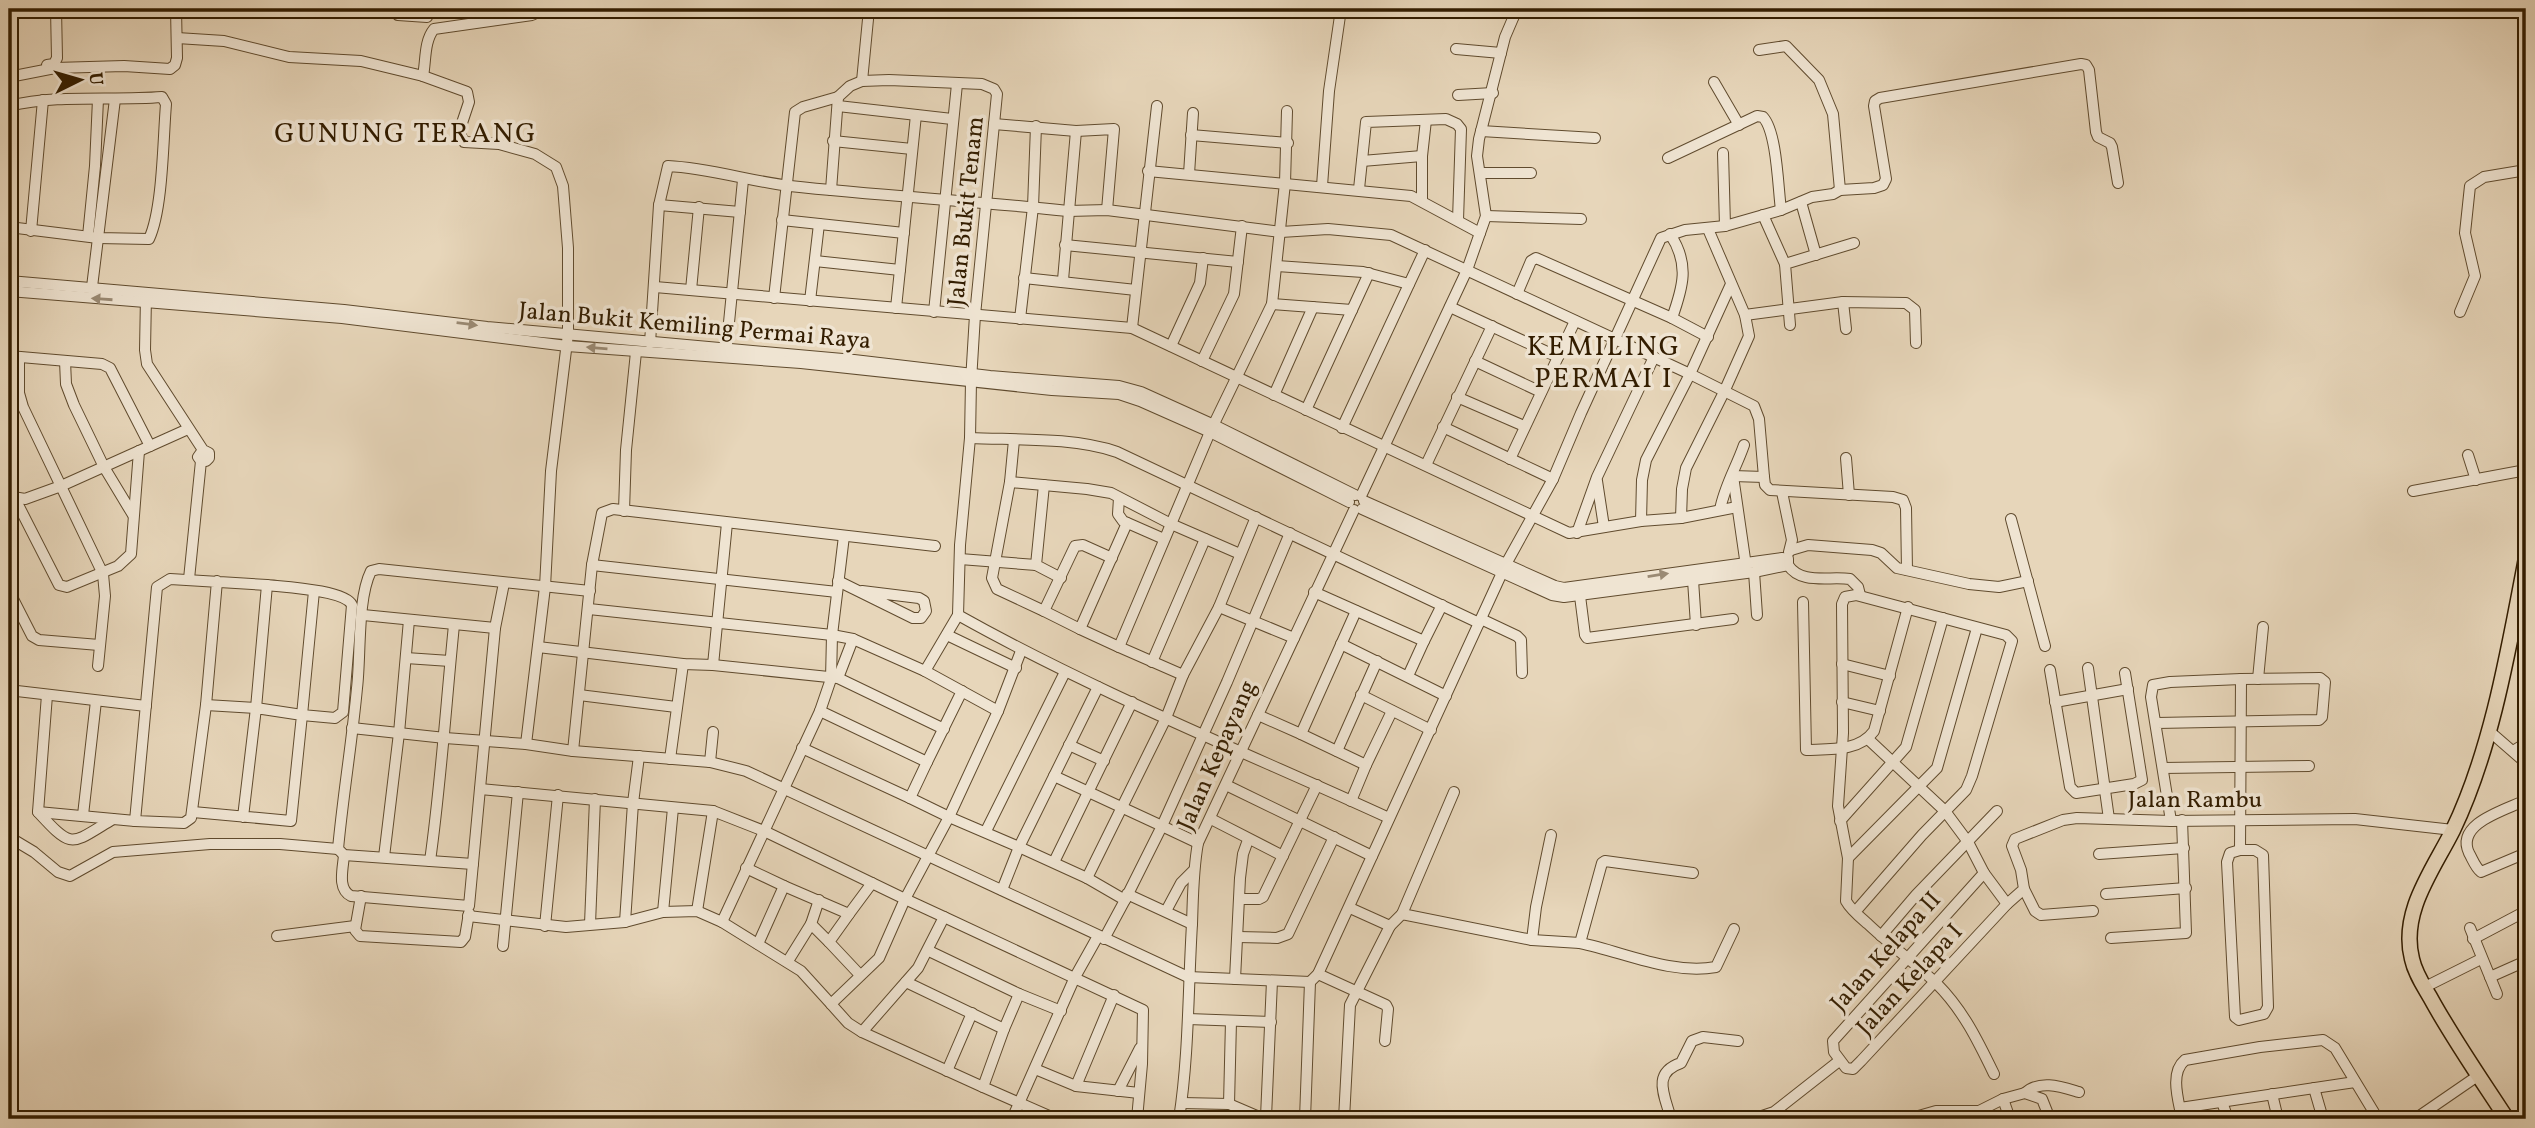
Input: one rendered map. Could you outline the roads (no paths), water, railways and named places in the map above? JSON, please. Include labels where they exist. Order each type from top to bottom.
[{"type":"highway","points":[[2507,1119],[2425,987],[2412,961],[2408,937],[2411,916],[2469,792],[2521,616],[2526,561]]},
{"type":"street","points":[[9,72],[54,64],[57,49],[55,9]]},
{"type":"street","points":[[9,78],[55,68],[124,66],[170,69],[175,65],[176,9]]},
{"type":"street","points":[[396,9],[398,15],[428,13],[431,32],[423,76]]},
{"type":"street","points":[[431,32],[438,28],[532,15],[544,9]]},
{"type":"street","points":[[831,190],[838,101],[850,86],[862,81],[869,9]]},
{"type":"street","points":[[1322,186],[1329,91],[1341,9]]},
{"type":"street","points":[[1498,9],[1515,12],[1501,53],[1493,93],[1481,131],[1478,156],[1486,216],[1581,219]]},
{"type":"street","points":[[177,38],[224,41],[289,57],[361,61],[423,76],[467,92],[469,102],[459,132],[464,142],[499,144],[535,154],[556,167],[564,186],[568,248],[568,334],[551,471],[545,587],[526,744]]},
{"type":"street","points":[[1759,50],[1787,46],[1819,80],[1833,114],[1840,190]]},
{"type":"street","points":[[1456,48],[1501,53]]},
{"type":"street","points":[[1306,1119],[1314,978],[1350,908],[1371,856],[1504,568],[1553,479],[1580,412],[1661,238],[1670,234],[1725,226],[1840,190],[1883,185],[1886,179],[1875,101],[2081,64],[2086,65],[2089,70],[2096,132],[2098,137],[2110,143],[2118,183]]},
{"type":"street","name":"Jalan Bukit Tenam","points":[[862,81],[982,85],[994,89],[997,94],[975,315],[971,438],[960,559],[958,615]]},
{"type":"street","points":[[1713,82],[1739,125]]},
{"type":"street","points":[[934,312],[957,84]]},
{"type":"street","points":[[1458,95],[1493,93]]},
{"type":"street","points":[[9,106],[74,97],[162,97],[166,102],[157,207],[149,239],[93,237],[9,227]]},
{"type":"street","points":[[92,288],[98,99]]},
{"type":"street","points":[[93,237],[108,167],[115,99]]},
{"type":"street","points":[[31,231],[43,100]]},
{"type":"street","points":[[774,298],[795,112],[810,104],[838,101],[952,119]]},
{"type":"street","points":[[1132,328],[1157,106]]},
{"type":"street","points":[[1119,647],[1212,429],[1272,304],[1285,183],[1287,111]]},
{"type":"street","points":[[1189,174],[1193,113]]},
{"type":"street","points":[[896,308],[916,115]]},
{"type":"street","points":[[1668,158],[1757,117],[1763,117],[1767,122],[1781,210]]},
{"type":"street","points":[[1360,189],[1366,122],[1446,119],[1461,129],[1458,220]]},
{"type":"street","points":[[1422,201],[1422,156],[1426,120]]},
{"type":"street","points":[[994,124],[1076,131],[1114,129],[1107,211]]},
{"type":"street","points":[[1020,319],[1033,207],[1037,126]]},
{"type":"street","points":[[1063,280],[1076,131]]},
{"type":"street","points":[[1481,131],[1595,138]]},
{"type":"street","points":[[1191,135],[1288,143]]},
{"type":"street","points":[[833,141],[912,149]]},
{"type":"street","points":[[1723,153],[1725,226]]},
{"type":"street","points":[[1362,161],[1422,156]]},
{"type":"street","points":[[95,166],[108,167]]},
{"type":"street","points":[[650,343],[659,205],[668,166],[787,186],[944,201],[1068,211],[1107,211],[1281,232],[1328,229],[1391,235],[1690,374],[1757,409],[1763,477],[1767,488],[1782,492],[1893,497],[1905,501],[1907,570]]},
{"type":"street","points":[[2460,312],[2475,276],[2465,233],[2470,186],[2484,177],[2526,170]]},
{"type":"street","points":[[1149,171],[1360,189],[1411,196],[1480,233]]},
{"type":"street","points":[[1480,173],[1531,173]]},
{"type":"street","points":[[726,354],[743,180]]},
{"type":"street","points":[[1801,202],[1816,255]]},
{"type":"street","points":[[659,205],[740,212]]},
{"type":"street","points":[[691,290],[699,207]]},
{"type":"street","points":[[1763,215],[1785,264],[1790,326]]},
{"type":"street","name":"Jalan Kepayang","points":[[1179,1119],[1188,1019],[1193,871],[1199,843],[1314,592],[1467,270],[1486,216]]},
{"type":"street","points":[[782,220],[904,233]]},
{"type":"street","points":[[810,301],[819,224]]},
{"type":"street","points":[[1202,361],[1234,294],[1242,226]]},
{"type":"street","points":[[1681,518],[1686,468],[1724,392],[1747,341],[1748,332],[1745,314],[1708,229]]},
{"type":"street","points":[[1670,234],[1678,245],[1684,275],[1684,283],[1672,318]]},
{"type":"street","points":[[1785,264],[1854,243]]},
{"type":"street","points":[[1065,245],[1238,262]]},
{"type":"street","points":[[1342,428],[1425,250]]},
{"type":"street","points":[[1171,346],[1200,284],[1203,258]]},
{"type":"street","points":[[1517,294],[1531,261],[1536,258],[1672,318],[1708,337]]},
{"type":"street","points":[[815,261],[900,270]]},
{"type":"street","points":[[1277,266],[1369,273],[1409,284]]},
{"type":"street","points":[[1306,410],[1369,273]]},
{"type":"street","points":[[1024,278],[1063,280],[1136,290]]},
{"type":"street","name":"Jalan Bukit Kemiling Permai Raya","points":[[9,281],[92,288],[146,297],[567,346],[636,352],[726,354]]},
{"type":"street","points":[[1641,521],[1642,480],[1646,460],[1708,337],[1731,284]]},
{"type":"street","points":[[655,287],[1132,328],[1569,533],[1641,521],[1681,518],[1737,507]]},
{"type":"street","name":"Jalan Bukit Kemiling Permai Raya","points":[[9,291],[344,310],[650,343],[800,363],[1119,394],[1212,429],[1357,502],[1504,568]]},
{"type":"street","points":[[146,297],[147,364],[202,455],[189,579]]},
{"type":"street","points":[[1745,314],[1843,302],[1906,303],[1912,305],[1915,310],[1916,342]]},
{"type":"street","points":[[1843,302],[1846,330]]},
{"type":"street","points":[[1272,304],[1352,310]]},
{"type":"street","points":[[1274,395],[1313,307]]},
{"type":"street","points":[[1450,307],[1558,357]]},
{"type":"street","points":[[1510,459],[1575,321]]},
{"type":"street","points":[[1426,465],[1492,326]]},
{"type":"street","points":[[624,511],[626,450],[636,352]]},
{"type":"street","points":[[98,666],[105,596],[103,573],[21,400],[14,357],[102,364],[110,368],[150,446]]},
{"type":"street","points":[[1577,533],[1597,477],[1654,357]]},
{"type":"street","points":[[65,361],[66,384],[74,405],[104,467],[133,515]]},
{"type":"street","points":[[1475,361],[1541,392]]},
{"type":"street","points":[[1457,397],[1524,426]]},
{"type":"street","points":[[1443,428],[1553,479]]},
{"type":"street","points":[[9,514],[22,504],[188,429]]},
{"type":"street","points":[[971,438],[1103,447],[1442,605],[1517,636],[1521,640],[1522,673]]},
{"type":"street","points":[[1014,440],[1010,482],[992,578],[997,589],[1183,675]]},
{"type":"street","points":[[1720,510],[1724,490],[1733,476],[1744,445]]},
{"type":"street","points":[[10,494],[22,504],[61,587],[67,587],[103,573],[124,562],[131,554],[139,450]]},
{"type":"street","points":[[2468,455],[2476,480]]},
{"type":"street","points":[[1846,458],[1849,495]]},
{"type":"street","points":[[2413,492],[2526,470]]},
{"type":"street","points":[[1733,476],[1763,477]]},
{"type":"street","points":[[1733,476],[1757,615]]},
{"type":"street","points":[[1597,477],[1604,527]]},
{"type":"street","points":[[1010,482],[1111,493],[1171,524],[1240,554]]},
{"type":"street","points":[[1036,565],[1044,485]]},
{"type":"street","points":[[1782,492],[1792,540],[1788,558],[1793,573],[1800,577],[1850,579],[1858,587],[1860,595]]},
{"type":"street","points":[[1119,498],[1118,514],[1127,523],[1164,539]]},
{"type":"street","points":[[573,751],[592,565],[602,513],[612,509],[935,546]]},
{"type":"street","points":[[1087,878],[1166,718],[1183,675],[1219,607],[1256,517]]},
{"type":"street","points":[[2011,519],[2045,646]]},
{"type":"street","points":[[713,665],[727,523]]},
{"type":"street","points":[[1080,629],[1127,523]]},
{"type":"street","points":[[1012,1119],[1075,977],[1126,897],[1162,826],[1290,533]]},
{"type":"street","points":[[835,679],[832,635],[844,536]]},
{"type":"street","points":[[1152,662],[1205,539]]},
{"type":"street","points":[[1044,611],[1078,545],[1112,558]]},
{"type":"street","points":[[1504,568],[1552,595],[1580,596],[1749,569],[1788,558],[1808,545],[1872,550],[1881,553],[1894,566],[1969,584],[1999,586],[2028,581]]},
{"type":"street","points":[[960,559],[1036,565],[1061,578]]},
{"type":"street","points":[[592,565],[721,579],[838,586],[919,598],[924,601],[926,611],[923,618],[917,619],[891,609],[862,591]]},
{"type":"street","points":[[1504,568],[1564,588],[1749,569]]},
{"type":"street","points":[[590,591],[375,569],[371,571],[362,615],[341,852],[343,891],[351,896],[469,911],[505,922],[545,926],[625,922],[663,912],[697,911],[722,922],[788,961],[801,971],[848,1023],[862,1032],[1056,1119]]},
{"type":"street","points":[[135,821],[157,587],[170,579],[217,581],[338,594],[352,602],[343,712],[338,717],[206,705]]},
{"type":"street","points":[[1693,580],[1696,625]]},
{"type":"street","points":[[38,812],[135,821],[184,822],[191,818],[206,705],[217,581]]},
{"type":"street","points":[[360,897],[355,926],[360,936],[461,942],[465,937],[495,628],[504,583]]},
{"type":"street","points":[[243,817],[267,585]]},
{"type":"street","points":[[9,591],[32,636],[39,640],[99,645]]},
{"type":"street","points":[[193,812],[291,821],[314,591]]},
{"type":"street","points":[[1314,592],[1424,641]]},
{"type":"street","points":[[1855,912],[1944,811],[1966,790],[2012,646],[2012,640],[2006,635],[1860,595],[1848,596],[1843,600],[1842,748],[1838,796],[1848,858],[1845,895],[1855,912],[1935,982],[1963,1016],[1994,1074]]},
{"type":"street","points":[[1580,596],[1587,638],[1732,619]]},
{"type":"street","points":[[1803,602],[1806,750],[1842,748],[1868,739],[1874,731],[1908,607]]},
{"type":"street","points":[[1408,676],[1442,605]]},
{"type":"street","points":[[1219,607],[1294,638]]},
{"type":"street","points":[[589,609],[853,639],[925,671],[998,711]]},
{"type":"street","points":[[1301,734],[1356,611]]},
{"type":"street","points":[[362,615],[495,628]]},
{"type":"street","points":[[925,671],[958,615],[1065,672],[1389,818]]},
{"type":"street","points":[[1840,821],[1906,747],[1943,618]]},
{"type":"street","points":[[384,857],[409,620]]},
{"type":"street","points":[[430,862],[445,738],[454,625]]},
{"type":"street","points":[[2258,679],[2263,627]]},
{"type":"street","points":[[1848,858],[1937,768],[1977,628]]},
{"type":"street","points":[[947,635],[1016,668]]},
{"type":"street","points":[[722,922],[853,639]]},
{"type":"street","points":[[1341,644],[1446,696]]},
{"type":"street","points":[[538,647],[835,679],[944,729]]},
{"type":"street","points":[[831,1004],[879,958],[905,899],[949,817],[998,711],[1021,650]]},
{"type":"street","points":[[406,657],[450,661]]},
{"type":"street","points":[[1337,751],[1377,661]]},
{"type":"street","points":[[670,758],[683,664]]},
{"type":"street","points":[[1842,664],[1890,676]]},
{"type":"street","points":[[2088,668],[2109,819]]},
{"type":"street","points":[[2049,670],[2073,791],[2080,793],[2139,783],[2143,778],[2125,673]]},
{"type":"street","points":[[986,831],[1065,672]]},
{"type":"street","points":[[2240,850],[2241,679]]},
{"type":"street","points":[[2111,938],[2186,933],[2184,848],[2163,768],[2151,697],[2152,685],[2241,679],[2323,679],[2325,682],[2321,718],[2157,723]]},
{"type":"street","points":[[1002,890],[1019,847],[1098,687]]},
{"type":"street","points":[[2056,702],[2128,690]]},
{"type":"street","points":[[17,691],[146,706]]},
{"type":"street","points":[[910,798],[962,691]]},
{"type":"street","points":[[47,695],[38,812],[57,832],[69,840],[76,839],[113,818]]},
{"type":"street","points":[[579,695],[676,707]]},
{"type":"street","points":[[1362,695],[1431,730]]},
{"type":"street","points":[[83,815],[96,701]]},
{"type":"street","points":[[1054,862],[1132,702]]},
{"type":"street","points":[[1842,702],[1880,711]]},
{"type":"street","points":[[820,711],[928,762]]},
{"type":"street","points":[[1351,801],[1392,711]]},
{"type":"street","points":[[1258,715],[1366,765]]},
{"type":"street","points":[[352,728],[710,762],[746,771],[1188,977],[1272,981],[1314,978],[1356,992],[1386,1005],[1388,1009],[1385,1041]]},
{"type":"street","points":[[2488,730],[2526,763]]},
{"type":"street","points":[[710,762],[713,732]]},
{"type":"street","points":[[1868,739],[1944,811],[1968,842],[1984,873],[2007,904],[2024,889],[2035,911],[2040,915],[2093,911]]},
{"type":"street","points":[[2513,751],[2526,743]]},
{"type":"street","points":[[1069,745],[1104,761]]},
{"type":"street","points":[[802,748],[1126,897],[1166,911],[1192,924]]},
{"type":"street","points":[[625,922],[639,756]]},
{"type":"street","points":[[2163,768],[2309,766]]},
{"type":"street","points":[[1054,776],[1199,843]]},
{"type":"street","points":[[1226,785],[1371,856]]},
{"type":"street","points":[[1240,899],[1263,897],[1317,785]]},
{"type":"street","points":[[480,789],[713,811],[764,831],[1114,995],[1143,1010],[1137,1119]]},
{"type":"street","points":[[503,946],[518,792]]},
{"type":"street","points":[[1344,1119],[1350,1005],[1390,926],[1402,914],[1454,792]]},
{"type":"street","points":[[545,926],[558,795]]},
{"type":"street","points":[[590,924],[595,799]]},
{"type":"street","points":[[2526,800],[2478,824],[2465,841],[2476,867],[2481,872],[2526,853]]},
{"type":"street","points":[[663,912],[673,808]]},
{"type":"street","points":[[697,911],[713,811]]},
{"type":"street","points":[[1881,936],[1916,895],[1997,811]]},
{"type":"street","name":"Jalan Rambu","points":[[2024,889],[2021,870],[2011,846],[2015,839],[2070,818],[2373,820],[2453,830]]},
{"type":"street","points":[[1210,819],[1283,856]]},
{"type":"street","points":[[1532,940],[1535,906],[1552,835]]},
{"type":"street","points":[[9,837],[34,852],[58,872],[70,876],[113,852],[210,844],[280,845],[430,862],[473,864]]},
{"type":"street","points":[[1238,937],[1277,938],[1288,934],[1334,837]]},
{"type":"street","points":[[1235,979],[1241,866],[1248,840]]},
{"type":"street","points":[[2099,854],[2184,848]]},
{"type":"street","points":[[2240,850],[2255,850],[2263,855],[2268,1007],[2264,1014],[2239,1020],[2235,1017],[2227,862],[2230,853],[2240,850]]},
{"type":"street","points":[[1580,943],[1602,863],[1693,873]]},
{"type":"street","points":[[746,868],[849,914]]},
{"type":"street","points":[[1166,911],[1181,883],[1193,871]]},
{"type":"street","name":"Jalan Kelapa II","points":[[1839,1061],[1832,1047],[1833,1041],[1984,873]]},
{"type":"street","points":[[829,942],[872,883]]},
{"type":"street","points":[[758,944],[784,886]]},
{"type":"street","points":[[2106,894],[2186,888]]},
{"type":"street","points":[[788,961],[811,923],[820,900]]},
{"type":"street","name":"Jalan Kelapa I","points":[[1839,1061],[1846,1068],[1853,1069],[2007,904]]},
{"type":"street","points":[[1350,908],[1390,926]]},
{"type":"street","points":[[2473,939],[2526,911]]},
{"type":"street","points":[[1402,914],[1532,940],[1580,943],[1676,967],[1716,967],[1734,929]]},
{"type":"street","points":[[862,1032],[929,951],[944,917]]},
{"type":"street","points":[[811,923],[860,975]]},
{"type":"street","points":[[277,936],[355,926]]},
{"type":"street","points":[[2470,928],[2497,994]]},
{"type":"street","points":[[929,951],[1061,1011]]},
{"type":"street","points":[[2425,987],[2481,959]]},
{"type":"street","points":[[2490,977],[2526,961]]},
{"type":"street","points":[[1266,1116],[1272,981]]},
{"type":"street","points":[[906,982],[1004,1029]]},
{"type":"street","points":[[983,1087],[1019,994]]},
{"type":"street","points":[[1076,1086],[1114,995]]},
{"type":"street","points":[[947,1071],[972,1013]]},
{"type":"street","points":[[1188,1019],[1271,1022]]},
{"type":"street","points":[[1229,1104],[1231,1021]]},
{"type":"street","points":[[1671,1119],[1662,1082],[1664,1074],[1674,1065],[1681,1063],[1694,1039],[1703,1037],[1738,1041]]},
{"type":"street","points":[[2182,1119],[2176,1076],[2180,1064],[2192,1058],[2260,1047],[2327,1041],[2335,1048],[2378,1119]]},
{"type":"street","points":[[1118,1091],[1142,1044]]},
{"type":"street","points":[[1753,1119],[1775,1115],[1839,1061]]},
{"type":"street","points":[[1035,1069],[1076,1086],[1139,1093]]},
{"type":"street","points":[[2415,1119],[2479,1075]]},
{"type":"street","points":[[2180,1108],[2356,1082]]},
{"type":"street","points":[[1908,1119],[1928,1116],[1936,1111],[1972,1116],[2003,1099],[2042,1085],[2080,1092]]},
{"type":"street","points":[[2314,1088],[2323,1119]]},
{"type":"street","points":[[2025,1093],[2042,1100],[2050,1119]]},
{"type":"street","points":[[2272,1094],[2278,1119]]},
{"type":"street","points":[[2003,1099],[2010,1119]]},
{"type":"street","points":[[2222,1102],[2228,1119]]},
{"type":"street","points":[[1181,1103],[1229,1104],[1257,1116],[1336,1119]]},
{"type":"district","name":"GUNUNG TERANG","points":[[406,132]]},
{"type":"district","name":"KEMILING PERMAI I","points":[[1604,361]]}]
